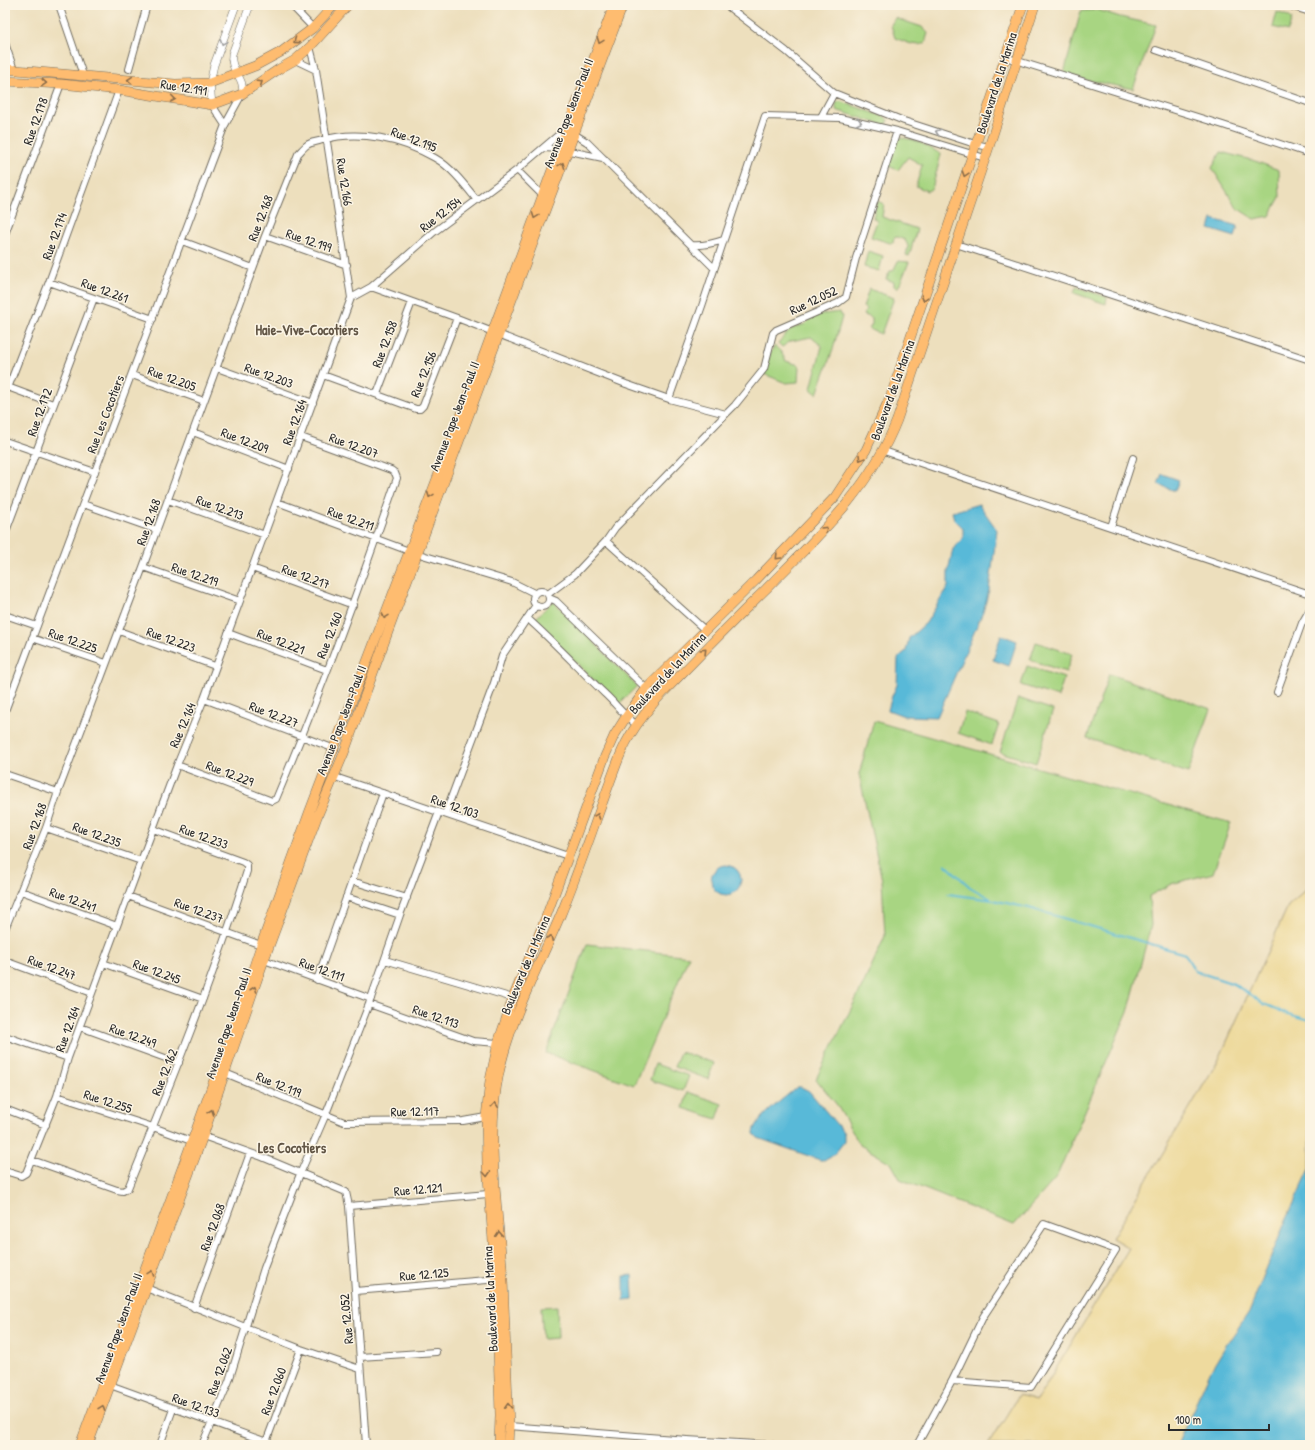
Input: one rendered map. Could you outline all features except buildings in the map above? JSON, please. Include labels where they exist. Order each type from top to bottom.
[{"type":"main road","points":[[236,73],[267,60],[313,28],[334,5]]},
{"type":"main road","name":"Rue 12.191","points":[[5,81],[61,84],[119,90],[212,105],[242,94],[295,60],[310,47],[348,5]]},
{"type":"main road","name":"Avenue Pape Jean-Paul II","points":[[88,1445],[146,1288],[198,1140],[261,945],[309,813],[413,552],[564,150],[614,5]]},
{"type":"main road","name":"Avenue Pape Jean-Paul II","points":[[570,133],[623,5]]},
{"type":"main road","name":"Boulevard de la Marina","points":[[499,1445],[499,1279],[488,1194],[486,1117],[490,1080],[498,1043],[513,998],[546,917],[605,756],[614,736],[626,717],[646,689],[756,580],[835,497],[866,450],[891,395],[1022,5]]},
{"type":"main road","name":"Boulevard de la Marina","points":[[508,1445],[509,1426],[499,1279],[494,1116],[499,1072],[528,986],[561,914],[624,744],[636,724],[657,699],[827,528],[853,497],[884,451],[897,420],[1035,5]]},
{"type":"main road","name":"Rue 12.191","points":[[10,70],[175,84],[210,83],[236,73]]},
{"type":"main road","name":"Avenue Pape Jean-Paul II","points":[[495,334],[542,195],[564,150]]},
{"type":"main road","name":"Avenue Pape Jean-Paul II","points":[[80,1445],[224,1073],[264,960],[325,797],[335,777],[413,552]]},
{"type":"street","points":[[59,5],[82,75]]},
{"type":"street","points":[[130,69],[148,5]]},
{"type":"street","points":[[225,125],[212,105],[210,83],[214,65],[236,5]]},
{"type":"street","points":[[242,94],[243,84],[241,78],[232,66],[231,60],[250,5]]},
{"type":"street","points":[[291,5],[313,28]]},
{"type":"street","points":[[726,5],[786,51],[834,93],[894,117],[975,144],[989,147]]},
{"type":"street","points":[[1287,5],[1310,12]]},
{"type":"street","points":[[5,43],[10,70]]},
{"type":"street","name":"Rue 12.166","points":[[310,47],[316,70],[351,298]]},
{"type":"street","points":[[1156,50],[1310,103]]},
{"type":"street","points":[[1005,57],[1223,125],[1310,154]]},
{"type":"street","points":[[295,60],[316,70]]},
{"type":"street","name":"Rue 12.178","points":[[5,234],[61,84]]},
{"type":"street","name":"Rue 12.174","points":[[7,387],[49,282],[119,90]]},
{"type":"street","points":[[820,117],[834,93]]},
{"type":"street","name":"Rue Les Cocotiers","points":[[5,711],[225,125],[242,94]]},
{"type":"street","points":[[669,399],[765,116],[840,118],[897,131],[985,158]]},
{"type":"street","points":[[890,130],[894,117]]},
{"type":"street","name":"Rue 12.052","points":[[549,596],[575,574],[606,541],[615,528],[735,405],[764,369],[773,333],[776,330],[838,303],[846,297],[856,258],[897,131]]},
{"type":"street","name":"Rue 12.154","points":[[351,298],[371,287],[434,232],[476,199],[517,170],[553,139],[562,133],[570,133]]},
{"type":"street","points":[[570,133],[588,142],[714,268]]},
{"type":"street","name":"Rue 12.195","points":[[327,139],[352,136],[376,137],[402,143],[435,158],[444,164],[464,184],[476,199]]},
{"type":"street","name":"Rue 12.168","points":[[5,926],[21,891],[46,828],[58,792],[143,568],[253,268],[298,154],[307,145],[327,139]]},
{"type":"street","points":[[544,148],[564,150],[603,158]]},
{"type":"street","points":[[517,170],[542,195]]},
{"type":"street","name":"Rue 12.199","points":[[265,236],[347,265]]},
{"type":"street","points":[[691,245],[703,246],[723,240]]},
{"type":"street","points":[[182,241],[253,268]]},
{"type":"street","points":[[956,244],[1310,360]]},
{"type":"street","name":"Rue 12.261","points":[[49,282],[153,319]]},
{"type":"street","points":[[371,287],[457,318],[495,334],[669,399],[726,414]]},
{"type":"street","name":"Rue 12.172","points":[[5,534],[94,298]]},
{"type":"street","name":"Rue 12.164","points":[[5,1171],[21,1176],[26,1173],[46,1125],[57,1096],[68,1058],[103,963],[177,765],[204,699],[351,298]]},
{"type":"street","name":"Rue 12.158","points":[[377,394],[412,302]]},
{"type":"street","name":"Rue 12.156","points":[[323,375],[416,409],[420,409],[423,406],[457,318]]},
{"type":"street","name":"Rue 12.203","points":[[217,368],[313,403]]},
{"type":"street","name":"Rue 12.205","points":[[132,375],[204,401]]},
{"type":"street","points":[[7,387],[53,404]]},
{"type":"street","name":"Rue 12.209","points":[[193,432],[289,469]]},
{"type":"street","name":"Rue 12.207","points":[[301,437],[391,470],[395,473],[397,478]]},
{"type":"street","points":[[5,441],[95,472]]},
{"type":"street","points":[[884,451],[1310,594]]},
{"type":"street","points":[[1111,527],[1133,458]]},
{"type":"street","name":"Rue 12.160","points":[[276,800],[302,736],[326,670],[353,605],[397,478]]},
{"type":"street","name":"Rue 12.213","points":[[168,500],[265,535]]},
{"type":"street","name":"Rue 12.211","points":[[277,502],[413,552],[512,582],[534,594]]},
{"type":"street","points":[[83,504],[157,530]]},
{"type":"street","points":[[606,541],[705,630]]},
{"type":"street","name":"Rue 12.219","points":[[143,568],[240,601]]},
{"type":"street","name":"Rue 12.217","points":[[252,568],[353,605]]},
{"type":"street","points":[[549,596],[549,601],[545,606],[539,607],[533,600],[534,594],[540,590],[543,591],[556,601],[657,699]]},
{"type":"street","name":"Rue 12.062","points":[[202,1445],[229,1380],[264,1268],[300,1174],[326,1114],[370,1002],[400,915],[494,683],[502,656],[536,605]]},
{"type":"street","points":[[1278,692],[1302,623],[1310,609]]},
{"type":"street","points":[[5,616],[37,626]]},
{"type":"street","points":[[527,618],[610,698],[626,717],[636,724]]},
{"type":"street","name":"Rue 12.223","points":[[119,631],[216,666]]},
{"type":"street","name":"Rue 12.221","points":[[228,633],[326,670]]},
{"type":"street","name":"Rue 12.225","points":[[32,638],[106,663]]},
{"type":"street","name":"Rue 12.227","points":[[204,699],[335,749]]},
{"type":"street","name":"Rue 12.229","points":[[177,765],[272,801],[276,800]]},
{"type":"street","points":[[5,774],[58,792]]},
{"type":"street","name":"Rue 12.103","points":[[335,777],[568,856]]},
{"type":"street","points":[[316,980],[383,793]]},
{"type":"street","name":"Rue 12.235","points":[[46,828],[141,861]]},
{"type":"street","name":"Rue 12.233","points":[[153,830],[243,862],[247,865]]},
{"type":"street","name":"Rue 12.162","points":[[32,1160],[117,1190],[123,1191],[128,1188],[179,1063],[228,933],[247,871],[247,865]]},
{"type":"street","points":[[352,881],[407,898]]},
{"type":"street","name":"Rue 12.241","points":[[21,891],[117,926]]},
{"type":"street","name":"Rue 12.237","points":[[128,896],[261,945]]},
{"type":"street","points":[[346,897],[400,915]]},
{"type":"street","name":"Rue 12.111","points":[[264,960],[370,1002]]},
{"type":"street","points":[[385,960],[513,998]]},
{"type":"street","name":"Rue 12.247","points":[[5,961],[92,993]]},
{"type":"street","name":"Rue 12.245","points":[[103,963],[203,999]]},
{"type":"street","name":"Rue 12.113","points":[[370,1002],[472,1041],[498,1043]]},
{"type":"street","name":"Rue 12.249","points":[[80,1027],[179,1063]]},
{"type":"street","points":[[5,1036],[68,1058]]},
{"type":"street","name":"Rue 12.119","points":[[224,1073],[344,1122]]},
{"type":"street","name":"Rue 12.255","points":[[57,1096],[153,1127],[250,1153],[346,1192]]},
{"type":"street","points":[[5,1109],[46,1125]]},
{"type":"street","name":"Rue 12.117","points":[[344,1122],[464,1121],[486,1117]]},
{"type":"street","name":"Rue 12.068","points":[[194,1308],[250,1153]]},
{"type":"street","name":"Rue 12.052","points":[[346,1192],[349,1206],[366,1445]]},
{"type":"street","name":"Rue 12.121","points":[[349,1206],[488,1194]]},
{"type":"street","points":[[918,1445],[952,1381],[983,1317],[1044,1224],[1116,1250],[1031,1387],[952,1381]]},
{"type":"street","name":"Rue 12.125","points":[[355,1291],[499,1279]]},
{"type":"street","points":[[146,1288],[194,1308],[246,1326],[301,1349],[360,1369]]},
{"type":"street","name":"Rue 12.060","points":[[266,1442],[301,1349]]},
{"type":"street","points":[[360,1357],[436,1352]]},
{"type":"street","name":"Rue 12.133","points":[[110,1385],[172,1409],[275,1445]]},
{"type":"street","points":[[160,1445],[172,1409]]},
{"type":"street","points":[[509,1426],[686,1442],[776,1445]]},
{"type":"green space","points":[[1098,10],[1120,17],[1156,25],[1133,89],[1086,80],[1064,73],[1081,11]]},
{"type":"green space","points":[[1277,12],[1292,19],[1288,31],[1273,27]]},
{"type":"green space","points":[[895,18],[922,27],[928,33],[925,43],[918,45],[895,38],[891,25]]},
{"type":"green space","points":[[840,101],[885,117],[888,120],[887,124],[883,125],[836,110],[836,103]]},
{"type":"green space","points":[[900,138],[917,141],[941,154],[932,189],[927,191],[916,186],[922,165],[908,157],[898,170],[888,166],[896,141]]},
{"type":"green space","points":[[1221,152],[1255,161],[1279,170],[1280,197],[1270,216],[1254,219],[1237,208],[1212,168]]},
{"type":"green space","points":[[877,201],[884,204],[882,217],[917,229],[909,256],[906,255],[908,246],[905,240],[897,237],[894,238],[893,243],[890,243],[871,237],[877,221],[873,218]]},
{"type":"green space","points":[[868,251],[883,256],[879,271],[864,267]]},
{"type":"green space","points":[[898,261],[909,262],[897,288],[894,286],[894,282],[886,279],[890,271],[893,271]]},
{"type":"green space","points":[[1076,287],[1107,297],[1106,304],[1074,293]]},
{"type":"green space","points":[[869,289],[894,298],[881,334],[869,329],[872,324],[872,319],[864,315],[866,309],[863,307]]},
{"type":"green space","points":[[840,312],[842,317],[833,349],[817,394],[811,389],[822,346],[811,337],[791,341],[782,347],[778,343],[791,329],[805,324],[814,315]]},
{"type":"green space","points":[[775,346],[781,352],[786,361],[799,365],[798,382],[786,383],[764,374],[771,351]]},
{"type":"green space","points":[[553,601],[637,686],[618,705],[534,620]]},
{"type":"green space","points":[[1036,642],[1072,654],[1066,672],[1030,660]]},
{"type":"green space","points":[[1027,666],[1064,678],[1058,697],[1021,685]]},
{"type":"green space","points":[[1109,674],[1211,709],[1188,773],[1087,738]]},
{"type":"green space","points":[[1018,698],[1053,710],[1036,763],[1000,752]]},
{"type":"green space","points":[[965,712],[999,724],[992,745],[958,733]]},
{"type":"green space","points":[[874,721],[1231,823],[1213,873],[1171,884],[1149,896],[1151,925],[1129,1009],[1056,1178],[1014,1225],[900,1179],[891,1163],[860,1145],[837,1105],[816,1079],[863,985],[885,936],[882,880],[859,774]]},
{"type":"green space","points":[[587,944],[689,956],[634,1085],[546,1053]]},
{"type":"green space","points":[[680,1052],[714,1063],[708,1079],[674,1067]]},
{"type":"green space","points":[[655,1064],[689,1076],[683,1091],[650,1080]]},
{"type":"green space","points":[[688,1092],[722,1104],[717,1119],[683,1108]]},
{"type":"green space","points":[[557,1306],[558,1338],[543,1339],[541,1307]]},
{"type":"sand","points":[[1310,884],[1310,1169],[1286,1220],[1249,1312],[1210,1372],[1177,1445],[988,1445],[1019,1395],[1037,1400],[1129,1248],[1112,1238],[1219,1059],[1288,906],[1305,891]]},
{"type":"water","points":[[1212,219],[1238,226],[1235,237],[1209,229]]},
{"type":"water","points":[[1162,474],[1179,480],[1175,491],[1158,484]]},
{"type":"water","points":[[979,504],[997,530],[989,590],[983,612],[937,717],[904,716],[888,710],[897,685],[898,658],[906,651],[909,638],[926,623],[948,587],[948,571],[953,549],[963,538],[963,528],[954,519],[952,512]]},
{"type":"water","points":[[1001,635],[1017,641],[1009,666],[993,660]]},
{"type":"water","points":[[726,865],[737,869],[741,880],[737,891],[726,895],[715,891],[711,880],[715,869]]},
{"type":"water","points":[[797,1087],[801,1087],[809,1091],[844,1133],[844,1142],[828,1159],[820,1160],[758,1138],[754,1134],[755,1128],[764,1116]]},
{"type":"water","points":[[1310,1169],[1310,1445],[1177,1445],[1210,1372],[1249,1312],[1286,1220]]},
{"type":"water","points":[[632,1275],[633,1300],[624,1301],[624,1276]]},
{"type":"waterway","points":[[945,864],[970,887],[991,899]]},
{"type":"waterway","points":[[948,894],[993,900],[1029,908],[1185,954],[1195,971],[1234,984],[1264,1004],[1288,1014],[1310,1020]]},
{"type":"district","name":"Haie-Vive-Cocotiers","points":[[307,330]]},
{"type":"district","name":"Les Cocotiers","points":[[292,1148]]}]
